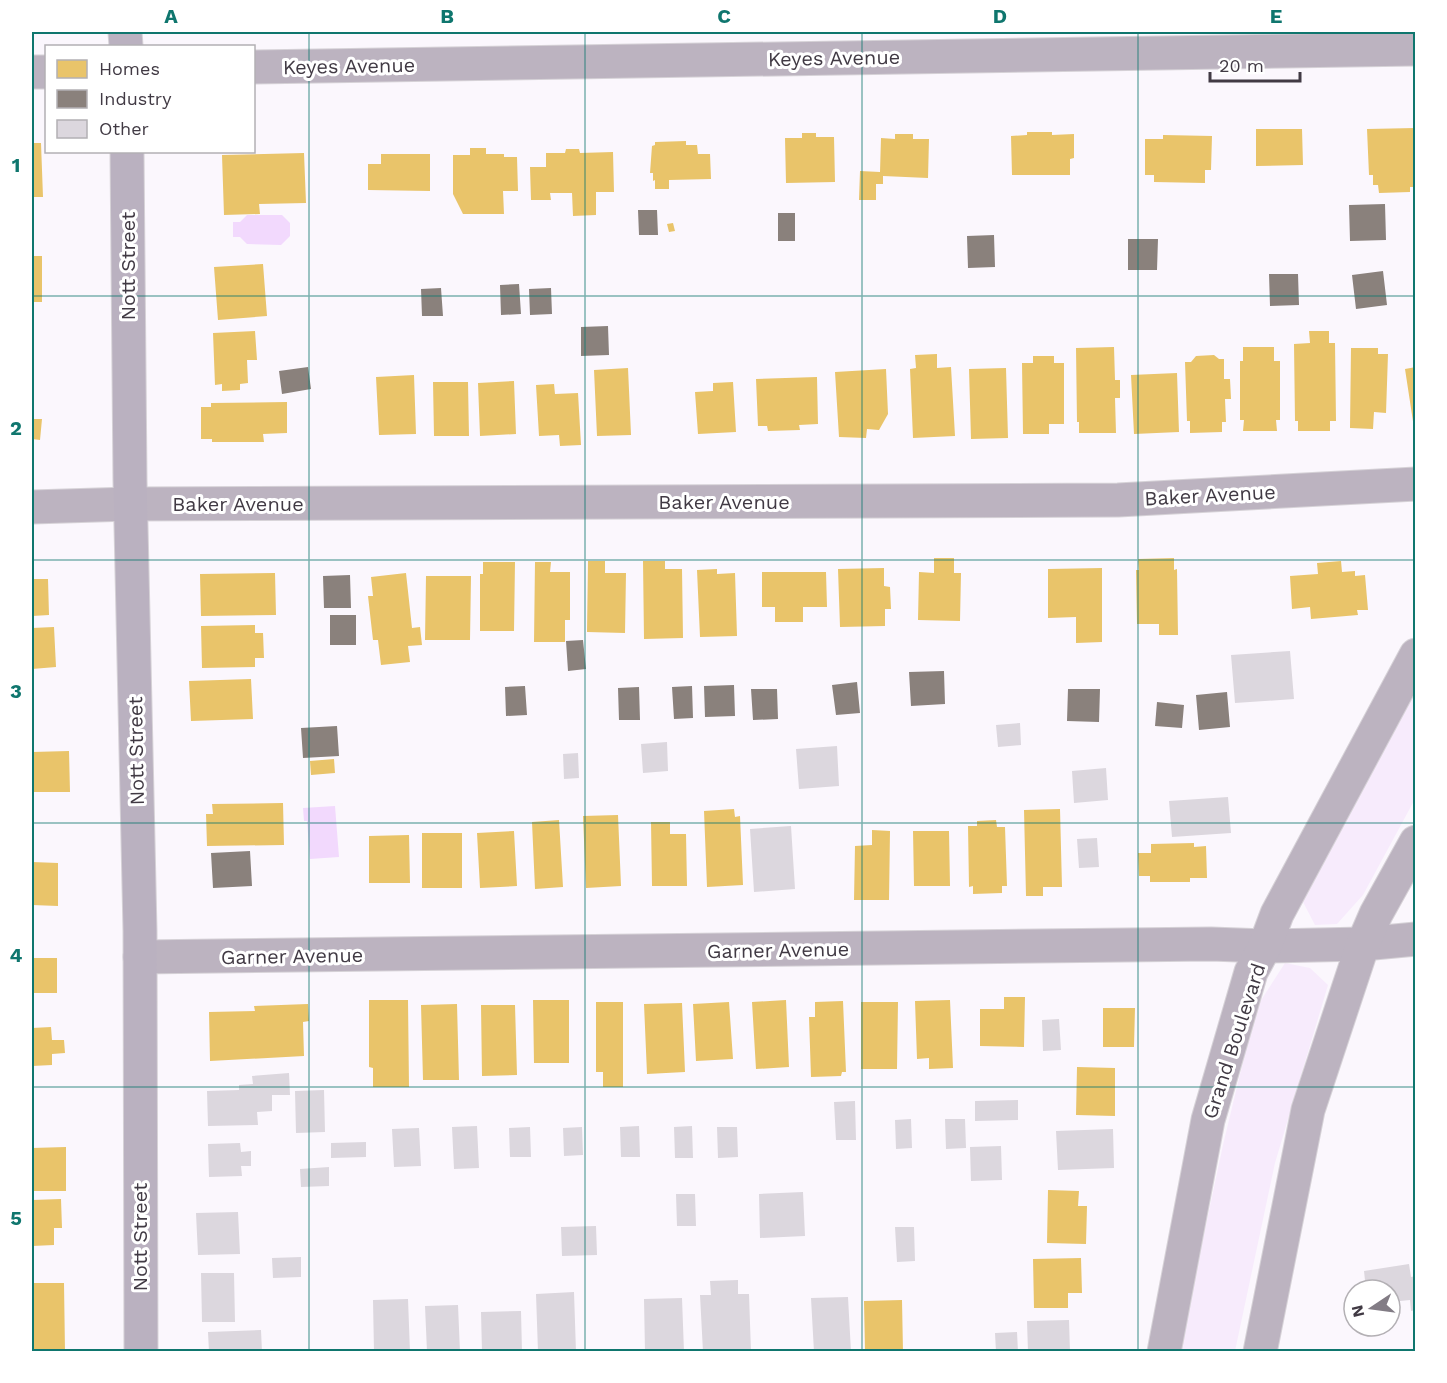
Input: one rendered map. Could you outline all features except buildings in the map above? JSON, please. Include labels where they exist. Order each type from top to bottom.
[{"type":"main road","name":"Nott Street","points":[[127,153],[130,504],[140,957],[141,1352]]},
{"type":"street","name":"Keyes Avenue","points":[[255,67],[1416,49]]},
{"type":"street","name":"Baker Avenue","points":[[32,507],[130,504],[1118,500],[1416,484]]},
{"type":"street","name":"Grand Boulevard","points":[[1164,1352],[1208,1120],[1251,972],[1265,946],[1277,914],[1416,656]]},
{"type":"street","points":[[1260,1352],[1308,1110],[1363,944],[1376,914],[1416,842]]},
{"type":"street","name":"Garner Avenue","points":[[140,957],[1211,944],[1265,946],[1363,944],[1416,939]]},
{"type":"shaded area","points":[[247,215],[282,215],[290,223],[290,236],[281,245],[247,244],[240,237],[233,237],[233,222],[240,222]]},
{"type":"shaded area","points":[[1415,682],[1415,799],[1363,895],[1337,924],[1315,925],[1302,900]]},
{"type":"shaded area","points":[[335,806],[339,857],[310,859],[307,821],[304,821],[303,808]]},
{"type":"shaded area","points":[[1285,963],[1310,968],[1328,985],[1275,1163],[1235,1351],[1179,1352],[1223,1145],[1256,1008]]}]
